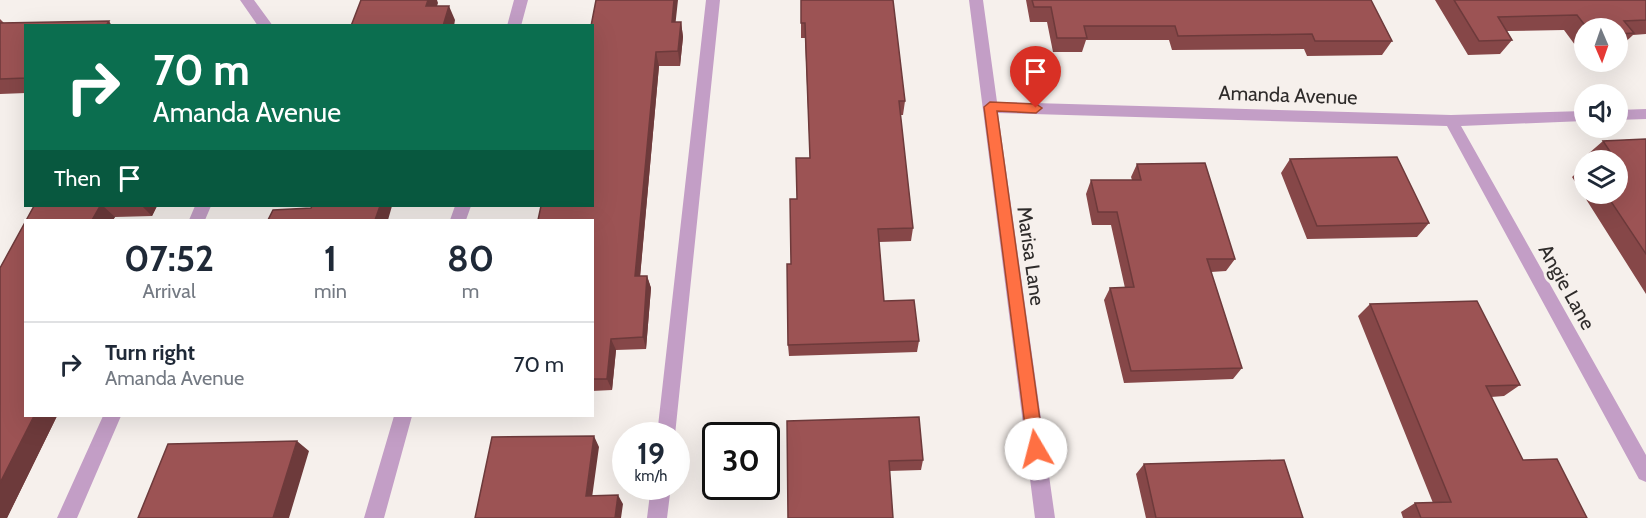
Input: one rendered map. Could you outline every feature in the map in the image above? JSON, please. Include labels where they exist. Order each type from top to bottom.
[{"type":"street","points":[[247,0],[265,24]]},
{"type":"street","points":[[515,24],[521,0]]},
{"type":"street","points":[[667,422],[713,0]]},
{"type":"street","name":"Marisa Lane","points":[[976,0],[1046,518]]},
{"type":"street","name":"Amanda Avenue","points":[[990,107],[1451,121],[1574,116]]},
{"type":"street","points":[[1628,115],[1646,114]]},
{"type":"street","name":"Angie Lane","points":[[1451,121],[1646,473]]},
{"type":"street","points":[[67,518],[112,417]]},
{"type":"street","points":[[374,518],[403,417]]},
{"type":"street","points":[[657,518],[659,500]]},
{"type":"building","points":[[361,0],[428,0],[426,6],[449,6],[444,24],[352,24]]},
{"type":"building","points":[[596,0],[674,0],[672,22],[681,22],[678,51],[656,52],[635,276],[647,276],[643,337],[611,339],[607,379],[594,379],[594,219],[538,219],[541,207],[594,207],[594,24],[591,24]]},
{"type":"building","points":[[801,0],[893,0],[905,101],[899,101],[913,228],[878,229],[884,301],[914,300],[919,341],[788,345],[787,264],[791,264],[790,199],[797,199],[796,158],[810,158],[805,23],[801,23]]},
{"type":"building","points":[[1032,0],[1371,0],[1392,41],[1315,41],[1312,34],[1178,36],[1175,26],[1084,26],[1087,38],[1057,38],[1051,7],[1034,7]]},
{"type":"building","points":[[1454,0],[1646,0],[1646,20],[1579,18],[1577,15],[1498,17],[1512,40],[1479,41]]},
{"type":"building","points":[[109,21],[107,24],[24,24],[24,78],[0,79],[0,23]]},
{"type":"building","points":[[1628,26],[1634,33],[1628,33]]},
{"type":"building","points":[[1646,139],[1646,254],[1613,204],[1628,204],[1628,150],[1609,150],[1603,141]]},
{"type":"building","points":[[1397,157],[1429,223],[1317,226],[1290,159]]},
{"type":"building","points":[[1205,163],[1235,259],[1207,259],[1242,368],[1131,371],[1110,288],[1134,287],[1117,212],[1098,212],[1091,180],[1141,180],[1137,164]]},
{"type":"building","points":[[33,207],[99,207],[93,219],[27,219]]},
{"type":"building","points":[[380,207],[375,219],[268,219],[273,210]]},
{"type":"building","points":[[24,225],[24,417],[33,417],[0,483],[0,268]]},
{"type":"building","points":[[1477,301],[1520,385],[1486,386],[1523,460],[1557,459],[1587,518],[1421,518],[1415,503],[1451,502],[1370,304]]},
{"type":"building","points":[[919,417],[923,460],[889,461],[893,518],[788,518],[787,421]]},
{"type":"building","points":[[594,436],[586,496],[612,495],[612,500],[617,500],[615,518],[475,518],[492,437]]},
{"type":"building","points":[[297,441],[273,518],[138,518],[168,444]]},
{"type":"building","points":[[1284,460],[1303,518],[1156,518],[1144,464]]},
{"type":"route","points":[[1036,108],[990,107],[1036,449]]}]
